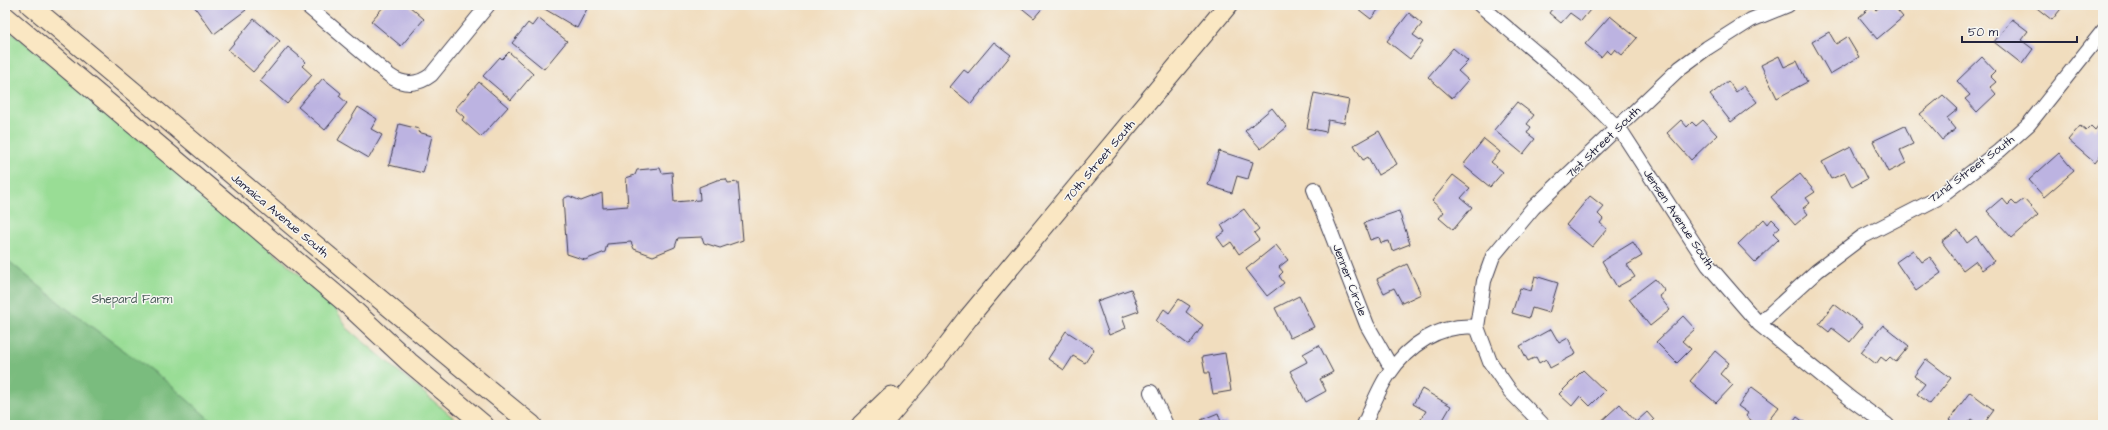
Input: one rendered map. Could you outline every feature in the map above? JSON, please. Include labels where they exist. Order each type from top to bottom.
[{"type":"street","name":"Jamaica Avenue South","points":[[30,5],[148,103],[404,321],[532,425]]},
{"type":"street","points":[[306,5],[390,76],[400,82],[409,84],[421,82],[434,72],[488,5]]},
{"type":"street","name":"70th Street South","points":[[881,425],[938,359],[969,317],[1228,5]]},
{"type":"street","name":"Jensen Avenue South","points":[[1480,5],[1580,90],[1618,128],[1708,265],[1759,324],[1851,399],[1887,425]]},
{"type":"street","name":"71st Street South","points":[[1477,327],[1484,281],[1493,256],[1533,208],[1680,68],[1707,48],[1751,20],[1788,5]]},
{"type":"street","points":[[5,16],[347,304],[409,362],[484,425]]},
{"type":"street","name":"72nd Street South","points":[[1759,324],[1818,272],[1862,237],[1938,198],[1999,151],[2029,124],[2103,31]]},
{"type":"street","name":"Jenner Circle","points":[[1314,189],[1367,325],[1392,369]]},
{"type":"street","name":"70th Street South","points":[[861,425],[969,317]]},
{"type":"street","points":[[1364,425],[1387,376],[1398,361],[1428,336],[1461,325],[1477,327],[1490,362],[1510,391],[1543,425]]},
{"type":"street","points":[[1151,392],[1166,425]]},
{"type":"green space","name":"Shepard Farm","points":[[5,26],[331,301],[347,328],[462,425],[5,425]]},
{"type":"green space","points":[[5,258],[66,308],[167,382],[216,425],[5,425]]},
{"type":"building","points":[[242,5],[246,10],[214,34],[194,6]]},
{"type":"building","points":[[385,5],[408,5],[424,19],[401,46],[371,21]]},
{"type":"building","points":[[545,5],[589,5],[577,28],[543,8]]},
{"type":"building","points":[[1018,5],[1045,5],[1034,18]]},
{"type":"building","points":[[1353,5],[1382,5],[1371,19]]},
{"type":"building","points":[[1555,5],[1594,5],[1581,21],[1570,13],[1561,23],[1549,13]]},
{"type":"building","points":[[1882,5],[1893,5],[1903,17],[1877,39],[1859,17],[1872,6],[1876,10]]},
{"type":"building","points":[[2033,5],[2064,5],[2052,20]]},
{"type":"building","points":[[1409,13],[1422,24],[1413,35],[1423,42],[1410,59],[1387,41]]},
{"type":"building","points":[[1610,16],[1637,38],[1622,55],[1615,49],[1611,54],[1607,50],[1601,57],[1585,44]]},
{"type":"building","points":[[538,18],[567,41],[544,69],[512,43],[528,23],[532,26]]},
{"type":"building","points":[[254,19],[280,41],[253,72],[228,50]]},
{"type":"building","points":[[2012,19],[2028,31],[2021,40],[2033,49],[2022,64],[1994,42]]},
{"type":"building","points":[[1829,32],[1836,44],[1847,37],[1859,57],[1830,74],[1812,42]]},
{"type":"building","points":[[994,42],[1011,55],[971,104],[950,87],[964,70],[968,73]]},
{"type":"building","points":[[288,47],[306,62],[302,66],[312,75],[287,104],[260,81]]},
{"type":"building","points":[[1453,48],[1468,61],[1458,71],[1468,80],[1452,98],[1428,77]]},
{"type":"building","points":[[509,52],[533,74],[511,100],[483,76],[500,57],[502,59]]},
{"type":"building","points":[[1779,56],[1784,67],[1797,61],[1807,82],[1777,98],[1761,65]]},
{"type":"building","points":[[1982,57],[1995,71],[1990,76],[1996,82],[1990,87],[1996,94],[1977,112],[1965,99],[1970,95],[1957,81]]},
{"type":"building","points":[[323,78],[341,93],[339,96],[347,103],[325,130],[298,107]]},
{"type":"building","points":[[1728,81],[1736,92],[1744,86],[1757,102],[1731,122],[1710,95]]},
{"type":"building","points":[[479,82],[508,107],[481,137],[462,120],[464,117],[455,109]]},
{"type":"building","points":[[1314,93],[1349,100],[1344,123],[1328,120],[1326,132],[1307,128]]},
{"type":"building","points":[[1943,95],[1958,109],[1947,118],[1956,129],[1942,140],[1920,114]]},
{"type":"building","points":[[1517,102],[1534,115],[1527,124],[1531,127],[1527,133],[1535,139],[1523,154],[1494,130]]},
{"type":"building","points":[[358,107],[377,119],[371,129],[382,135],[369,158],[338,140]]},
{"type":"building","points":[[1272,108],[1287,127],[1261,149],[1245,131]]},
{"type":"building","points":[[1681,120],[1687,127],[1692,122],[1696,126],[1703,120],[1717,135],[1691,160],[1667,133]]},
{"type":"building","points":[[2101,122],[2103,123],[2103,153],[2095,163],[2068,140],[2080,126],[2086,131],[2091,126],[2095,130]]},
{"type":"building","points":[[399,124],[419,129],[418,132],[432,136],[423,173],[389,165]]},
{"type":"building","points":[[1905,126],[1913,144],[1900,150],[1906,163],[1888,172],[1873,141]]},
{"type":"building","points":[[1379,131],[1397,164],[1378,175],[1368,157],[1363,160],[1354,145]]},
{"type":"building","points":[[1484,139],[1500,152],[1491,162],[1503,172],[1490,187],[1463,165]]},
{"type":"building","points":[[1851,147],[1867,179],[1852,187],[1845,173],[1831,179],[1822,162]]},
{"type":"building","points":[[1219,151],[1253,162],[1248,179],[1237,176],[1232,193],[1208,185]]},
{"type":"building","points":[[2059,153],[2074,171],[2044,197],[2029,180]]},
{"type":"building","points":[[660,168],[662,173],[672,172],[674,202],[700,200],[699,187],[717,180],[726,179],[728,183],[738,182],[743,240],[720,248],[704,243],[702,237],[678,238],[675,247],[653,256],[634,249],[631,242],[607,244],[605,252],[585,260],[567,254],[563,199],[569,196],[581,201],[602,193],[603,208],[628,206],[626,178],[635,175],[637,170]]},
{"type":"building","points":[[1800,174],[1815,192],[1806,198],[1810,203],[1803,208],[1808,214],[1795,225],[1771,197]]},
{"type":"building","points":[[1453,175],[1470,188],[1461,198],[1472,207],[1453,230],[1439,218],[1444,212],[1432,201]]},
{"type":"building","points":[[1590,196],[1604,207],[1598,214],[1603,219],[1600,223],[1607,229],[1592,247],[1566,225]]},
{"type":"building","points":[[2002,198],[2008,205],[2012,201],[2016,205],[2024,199],[2038,215],[2012,238],[1987,211]]},
{"type":"building","points":[[1244,209],[1259,229],[1254,233],[1259,240],[1239,254],[1231,242],[1224,247],[1217,237],[1225,232],[1221,225]]},
{"type":"building","points":[[1399,211],[1410,244],[1392,251],[1389,241],[1381,243],[1379,237],[1370,240],[1364,223]]},
{"type":"building","points":[[1764,219],[1768,224],[1772,219],[1780,227],[1773,233],[1779,239],[1755,262],[1738,244]]},
{"type":"building","points":[[1958,230],[1967,243],[1976,236],[1994,261],[1982,270],[1975,261],[1963,270],[1942,242]]},
{"type":"building","points":[[1633,242],[1642,256],[1627,265],[1635,277],[1617,287],[1602,261]]},
{"type":"building","points":[[1276,245],[1288,260],[1279,267],[1283,272],[1279,276],[1284,283],[1267,296],[1246,269]]},
{"type":"building","points":[[1913,250],[1922,262],[1930,257],[1941,273],[1916,291],[1896,262]]},
{"type":"building","points":[[1407,264],[1421,294],[1402,303],[1394,288],[1384,293],[1377,279]]},
{"type":"building","points":[[1535,276],[1558,283],[1549,313],[1532,308],[1529,318],[1512,313],[1520,288],[1531,291]]},
{"type":"building","points":[[1655,279],[1665,291],[1659,296],[1670,310],[1650,326],[1629,299]]},
{"type":"building","points":[[1131,289],[1139,311],[1122,317],[1126,328],[1109,335],[1097,301]]},
{"type":"building","points":[[1299,296],[1314,327],[1290,338],[1275,308]]},
{"type":"building","points":[[1179,299],[1190,306],[1186,312],[1203,325],[1189,345],[1156,321],[1164,309],[1169,313]]},
{"type":"building","points":[[1834,304],[1863,326],[1850,342],[1832,328],[1829,332],[1819,324]]},
{"type":"building","points":[[1683,316],[1695,329],[1682,341],[1691,349],[1677,363],[1656,342]]},
{"type":"building","points":[[1883,325],[1909,346],[1896,362],[1890,357],[1886,361],[1881,357],[1876,364],[1861,352]]},
{"type":"building","points":[[1551,329],[1559,343],[1568,338],[1576,354],[1550,368],[1546,359],[1539,363],[1536,357],[1528,361],[1520,346]]},
{"type":"building","points":[[1066,331],[1094,349],[1085,363],[1073,356],[1064,370],[1048,359]]},
{"type":"building","points":[[1319,345],[1333,372],[1320,379],[1326,391],[1306,402],[1290,371],[1307,362],[1303,354]]},
{"type":"building","points":[[1715,351],[1729,363],[1720,374],[1733,385],[1716,403],[1690,381]]},
{"type":"building","points":[[1225,353],[1231,391],[1213,394],[1209,373],[1205,373],[1202,357]]},
{"type":"building","points":[[1926,359],[1951,378],[1930,404],[1917,394],[1925,384],[1914,376]]},
{"type":"building","points":[[1583,370],[1605,391],[1590,406],[1580,396],[1572,406],[1559,394]]},
{"type":"building","points":[[1752,387],[1779,407],[1765,425],[1757,425],[1746,416],[1748,413],[1738,406]]},
{"type":"building","points":[[1422,389],[1451,406],[1440,425],[1418,424],[1426,411],[1413,404]]},
{"type":"building","points":[[1970,392],[1994,410],[1983,425],[1979,425],[1971,419],[1966,425],[1956,425],[1949,420]]},
{"type":"building","points":[[1620,404],[1636,422],[1647,412],[1654,420],[1649,425],[1597,425]]},
{"type":"building","points":[[1218,413],[1221,422],[1227,420],[1229,425],[1204,425],[1201,420]]},
{"type":"building","points":[[1797,417],[1808,425],[1791,425]]}]
